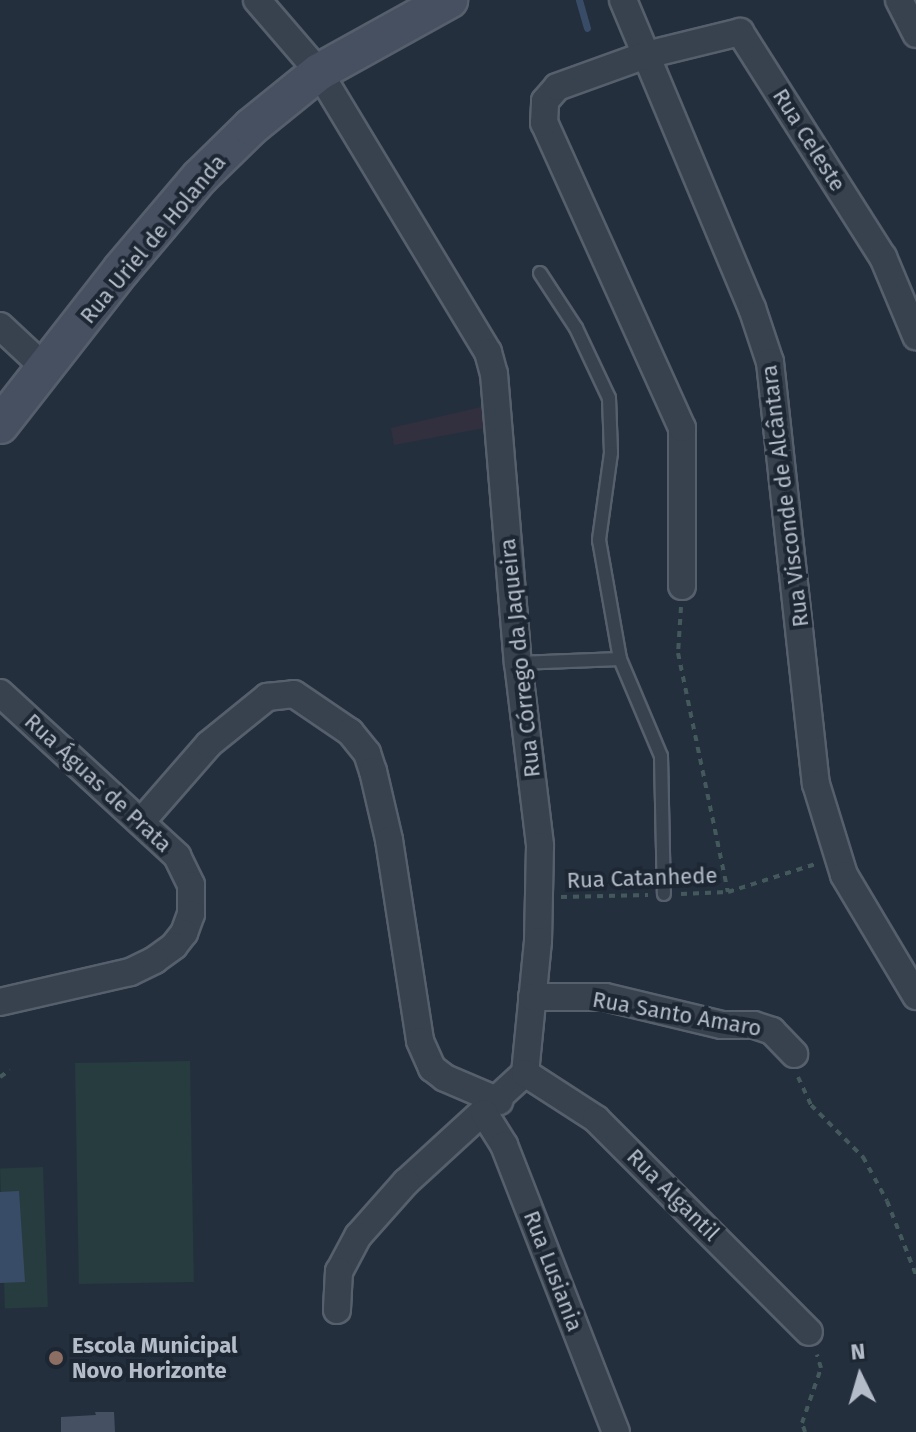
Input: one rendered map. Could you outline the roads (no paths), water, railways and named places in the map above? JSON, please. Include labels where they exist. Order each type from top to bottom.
[{"type":"main road","name":"Rua Uriel de Holanda","points":[[0,425],[121,270],[200,177],[251,127],[319,72],[449,0]]},
{"type":"street","name":"Rua Córrego da Jaqueira","points":[[257,0],[319,72],[488,352],[494,374],[518,663],[540,846],[525,1073]]},
{"type":"street","name":"Rua Visconde de Alcântara","points":[[623,0],[752,308],[770,362],[816,784],[844,875],[916,996]]},
{"type":"street","points":[[899,0],[916,34]]},
{"type":"street","name":"Rua Celeste","points":[[646,55],[740,32],[883,257],[916,336]]},
{"type":"street","points":[[646,55],[557,87],[545,101],[544,123],[682,428],[682,586]]},
{"type":"street","points":[[0,326],[46,369]]},
{"type":"street","name":"Rua Águas de Prata","points":[[0,693],[177,856],[191,885],[191,914],[184,933],[174,946],[155,960],[116,976],[0,1002]]},
{"type":"street","points":[[141,822],[209,744],[249,709],[279,694],[294,694],[311,703],[350,732],[367,753],[389,840],[420,1041],[432,1068],[492,1107]]},
{"type":"street","name":"Rua Santo Amaro","points":[[532,997],[605,997],[722,1025],[754,1025],[772,1031],[794,1054]]},
{"type":"street","points":[[337,1310],[339,1271],[347,1251],[406,1182],[492,1107],[525,1073]]},
{"type":"street","name":"Rua Algantil","points":[[525,1073],[596,1119],[809,1332]]},
{"type":"street","name":"Rua Lusiania","points":[[492,1107],[616,1432]]},
{"type":"lane","points":[[540,273],[576,328],[609,398],[611,453],[599,540],[620,659],[661,756],[664,894]]},
{"type":"lane","points":[[518,663],[620,659]]},
{"type":"water","points":[[19,1191],[25,1282],[0,1283],[0,1192]]},
{"type":"waterway","points":[[579,0],[587,28]]},
{"type":"place","name":"Escola Municipal Novo Horizonte","points":[[56,1358]]}]
